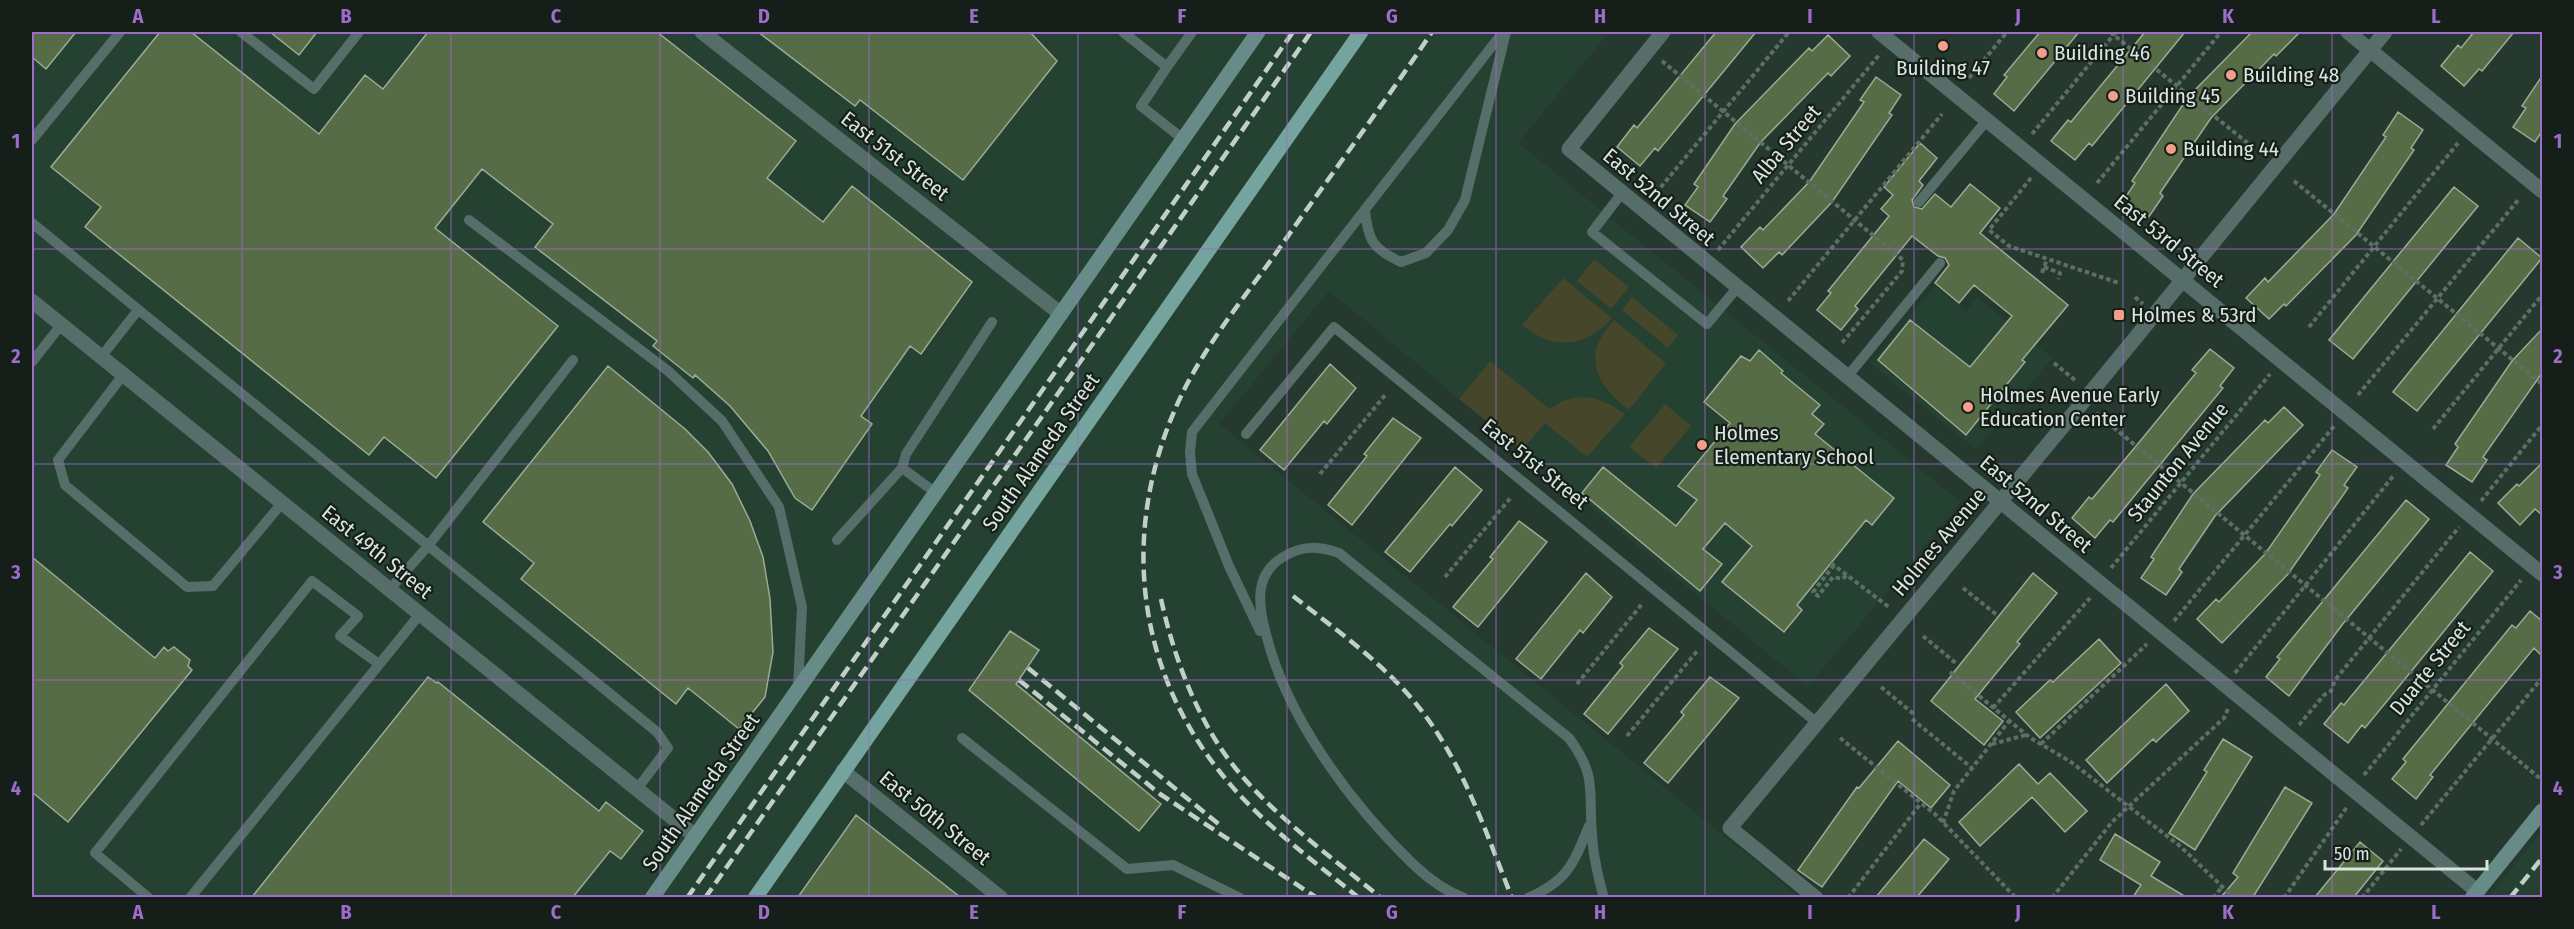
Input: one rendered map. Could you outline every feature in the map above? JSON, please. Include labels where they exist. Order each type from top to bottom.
[{"type":"main road","name":"South Alameda Street","points":[[755,897],[1361,32]]},
{"type":"street","name":"East 51st Street","points":[[702,32],[1061,314]]},
{"type":"street","name":"South Alameda Street","points":[[652,897],[1258,32]]},
{"type":"street","name":"East 52nd Street","points":[[1663,32],[1569,149],[2474,894]]},
{"type":"street","name":"East 53rd Street","points":[[1880,32],[2542,574]]},
{"type":"street","points":[[2348,32],[2542,191]]},
{"type":"street","name":"Holmes Avenue","points":[[1816,897],[1730,828],[2385,32]]},
{"type":"street","name":"East 49th Street","points":[[32,301],[695,836]]},
{"type":"street","name":"East 50th Street","points":[[843,771],[1001,897]]},
{"type":"street","points":[[2474,894],[2542,811]]},
{"type":"lane","points":[[32,140],[120,32]]},
{"type":"lane","points":[[241,32],[314,89],[359,32]]},
{"type":"lane","points":[[1123,32],[1167,67]]},
{"type":"lane","points":[[1183,138],[1141,106],[1192,32]]},
{"type":"lane","points":[[1365,210],[1367,231],[1380,252],[1401,262],[1426,253],[1448,230],[1465,200],[1505,32]]},
{"type":"lane","points":[[1464,897],[1434,882],[1414,865],[1348,790],[1300,718],[1229,566],[1192,474],[1190,452],[1192,432],[1505,32]]},
{"type":"lane","points":[[1919,202],[1987,120]]},
{"type":"lane","points":[[1622,193],[1592,232],[1707,324],[1737,288]]},
{"type":"lane","points":[[469,220],[667,370],[722,421],[780,507],[802,607],[798,689]]},
{"type":"lane","points":[[32,224],[657,732],[668,748],[637,789]]},
{"type":"lane","points":[[1847,376],[1940,263]]},
{"type":"lane","points":[[101,357],[138,310]]},
{"type":"lane","points":[[837,540],[902,468],[906,454],[992,322]]},
{"type":"lane","points":[[32,362],[61,325]]},
{"type":"lane","name":"East 51st Street","points":[[1246,434],[1334,327],[1816,722]]},
{"type":"lane","points":[[390,589],[428,546],[573,360]]},
{"type":"lane","points":[[123,375],[58,460],[64,485],[187,587],[213,586],[282,503]]},
{"type":"lane","points":[[902,468],[936,493]]},
{"type":"lane","points":[[1270,653],[1259,604],[1260,586],[1267,570],[1284,556],[1305,548],[1319,546],[1339,553],[1569,738],[1581,754],[1588,771],[1592,798],[1591,821],[1594,854],[1604,897]]},
{"type":"lane","points":[[149,897],[95,853],[312,581],[358,616],[340,636],[379,664]]},
{"type":"lane","points":[[190,897],[420,614]]},
{"type":"lane","points":[[962,738],[1127,869],[1173,866],[1240,897]]},
{"type":"lane","points":[[1528,897],[1552,886],[1572,866],[1591,821]]},
{"type":"path","points":[[1656,193],[1789,32]]},
{"type":"path","points":[[1969,78],[2007,32]]},
{"type":"path","points":[[2028,139],[2113,32],[2255,150]]},
{"type":"path","points":[[2097,183],[2221,32]]},
{"type":"path","name":"Alba Street","points":[[1714,255],[1882,52]]},
{"type":"path","points":[[1660,60],[1903,260],[1902,271],[1841,345]]},
{"type":"path","points":[[1788,301],[1942,114]]},
{"type":"path","points":[[2309,327],[2459,142]]},
{"type":"path","points":[[2294,182],[2542,384]]},
{"type":"path","points":[[2026,184],[1989,230],[2009,246],[2119,283]]},
{"type":"path","points":[[2358,395],[2520,199]]},
{"type":"path","points":[[2042,273],[2047,259]]},
{"type":"path","points":[[2044,267],[2060,273],[2058,279]]},
{"type":"path","points":[[2433,429],[2542,295]]},
{"type":"path","points":[[2054,363],[2070,376]]},
{"type":"path","name":"Staunton Avenue","points":[[2106,573],[2273,370]]},
{"type":"path","points":[[1320,474],[1386,394]]},
{"type":"path","points":[[2101,417],[2542,780]]},
{"type":"path","points":[[2170,627],[2336,423]]},
{"type":"path","points":[[2476,506],[2542,425]]},
{"type":"path","points":[[2233,675],[2398,471]]},
{"type":"path","points":[[1445,577],[1512,496]]},
{"type":"path","points":[[2296,728],[2324,695],[2331,691],[2335,680],[2461,524]]},
{"type":"path","points":[[1847,575],[1842,579],[1833,577],[1818,596],[1813,592],[1833,564],[1882,602]]},
{"type":"path","name":"Duarte Street","points":[[2361,781],[2365,771],[2525,576]]},
{"type":"path","points":[[1963,588],[1997,615]]},
{"type":"path","points":[[1993,708],[2088,603],[2092,594]]},
{"type":"path","points":[[1577,684],[1642,604]]},
{"type":"path","points":[[1923,636],[1957,664]]},
{"type":"path","points":[[2041,744],[2150,641]]},
{"type":"path","points":[[1627,736],[1698,650]]},
{"type":"path","points":[[1950,672],[2026,735],[2071,762],[2180,846],[2234,897]]},
{"type":"path","points":[[2419,828],[2542,678]]},
{"type":"path","points":[[1881,687],[1972,768]]},
{"type":"path","points":[[2052,897],[2112,822],[2224,718],[2229,706]]},
{"type":"path","points":[[1943,823],[1954,791],[2010,721]]},
{"type":"path","points":[[1991,744],[2026,735]]},
{"type":"path","points":[[1840,738],[1921,802],[2016,897]]},
{"type":"path","points":[[2517,759],[2521,754]]},
{"type":"path","points":[[1848,897],[1921,802]]},
{"type":"path","points":[[2284,897],[2350,803]]},
{"type":"path","points":[[2362,897],[2403,848]]},
{"type":"path","points":[[2213,897],[2222,887]]},
{"type":"shaded area","points":[[32,32],[1609,32],[1518,143],[1961,502],[1808,687],[1329,291],[1219,424],[1799,897],[32,897]]},
{"type":"shaded area","points":[[1594,259],[1629,287],[1611,309],[1577,281]]},
{"type":"shaded area","points":[[1563,278],[1612,318],[1591,336],[1580,340],[1557,342],[1545,339],[1522,325]]},
{"type":"shaded area","name":"Holmes Avenue Early Education Center","points":[[1935,286],[1966,311],[1977,297],[2052,358],[1976,450],[1871,364]]},
{"type":"shaded area","points":[[1632,297],[1678,335],[1668,348],[1622,310]]},
{"type":"shaded area","points":[[1614,320],[1666,363],[1629,410],[1608,391],[1596,366],[1598,343]]},
{"type":"shaded area","points":[[1490,361],[1550,409],[1559,403],[1579,397],[1607,403],[1625,414],[1587,457],[1545,423],[1522,450],[1459,399]]},
{"type":"shaded area","points":[[1665,404],[1691,426],[1656,468],[1629,447]]},
{"type":"shaded area","points":[[2542,831],[2542,897],[2488,897]]},
{"type":"building","points":[[32,32],[76,32],[46,69],[32,57]]},
{"type":"building","points":[[160,32],[191,32],[319,134],[365,75],[383,89],[428,32],[657,32],[796,141],[767,178],[823,222],[852,186],[972,282],[921,354],[910,346],[861,416],[872,424],[812,510],[795,498],[768,451],[730,406],[695,375],[693,378],[653,346],[657,341],[535,247],[553,224],[482,169],[435,228],[558,326],[436,478],[384,437],[369,455],[85,227],[101,207],[51,167]]},
{"type":"building","points":[[270,32],[317,32],[299,55]]},
{"type":"building","points":[[758,32],[1030,32],[1057,61],[963,180],[860,100],[855,106]]},
{"type":"building","points":[[1716,32],[1756,32],[1658,151],[1655,148],[1640,166],[1617,147],[1634,125],[1637,128]]},
{"type":"building","name":"Building 46","points":[[2040,32],[2079,32],[2014,111],[1994,94],[2007,77],[2004,75]]},
{"type":"building","name":"Building 45","points":[[2145,32],[2185,32],[2092,146],[2089,143],[2075,160],[2051,141],[2068,120],[2071,122]]},
{"type":"building","points":[[2252,32],[2300,32],[2276,56],[2274,54],[2211,118],[2160,193],[2163,196],[2148,218],[2123,201],[2135,183],[2132,181],[2188,97]]},
{"type":"building","points":[[2474,32],[2514,32],[2482,71],[2479,69],[2464,86],[2441,66],[2458,45],[2461,48]]},
{"type":"building","points":[[1828,35],[1850,56],[1831,76],[1828,73],[1760,143],[1723,196],[1727,199],[1710,222],[1685,205],[1698,187],[1694,184],[1735,124],[1809,48],[1812,51]]},
{"type":"building","points":[[2542,76],[2542,131],[2535,142],[2513,127],[2526,108],[2522,106]]},
{"type":"building","points":[[1876,77],[1901,95],[1889,113],[1892,115],[1832,202],[1782,255],[1779,252],[1763,268],[1741,247],[1760,227],[1763,230],[1810,181],[1864,102],[1860,100]]},
{"type":"building","points":[[2398,112],[2423,130],[2411,148],[2414,150],[2356,235],[2286,306],[2284,304],[2269,319],[2246,298],[2265,278],[2268,282],[2334,214],[2386,137],[2383,135]]},
{"type":"building","points":[[1920,143],[1937,158],[1919,181],[1923,185],[1912,200],[1914,207],[1922,209],[1935,194],[1951,207],[1970,184],[2000,208],[1980,233],[2068,305],[2022,360],[2025,362],[1966,435],[1878,360],[1910,320],[1970,367],[2012,316],[1974,285],[1959,303],[1935,283],[1949,265],[1945,258],[1938,256],[1912,236],[1855,306],[1858,309],[1841,330],[1817,310],[1831,293],[1828,291],[1889,216],[1881,209],[1893,195],[1884,187]]},
{"type":"building","points":[[2454,187],[2478,206],[2353,359],[2329,340]]},
{"type":"building","points":[[2518,238],[2542,258],[2417,411],[2393,392]]},
{"type":"building","points":[[2542,329],[2542,373],[2483,457],[2487,460],[2472,482],[2446,465],[2458,447],[2455,444],[2512,361]]},
{"type":"building","points":[[2210,349],[2234,368],[2220,386],[2223,388],[2113,522],[2110,520],[2095,538],[2072,518],[2089,497],[2092,499],[2196,373],[2192,370]]},
{"type":"building","points":[[1759,350],[1783,371],[1781,373],[1820,405],[1812,414],[1824,424],[1815,434],[1894,498],[1872,525],[1866,520],[1797,605],[1802,610],[1784,632],[1722,582],[1752,546],[1725,523],[1703,549],[1722,564],[1700,591],[1582,493],[1603,467],[1676,526],[1697,500],[1678,486],[1730,423],[1704,402],[1741,356],[1750,361]]},
{"type":"building","points":[[1330,364],[1356,388],[1327,424],[1324,421],[1284,470],[1260,450]]},
{"type":"building","points":[[608,366],[685,429],[708,452],[732,484],[750,521],[763,557],[770,599],[773,652],[765,697],[739,729],[688,688],[676,704],[521,579],[534,563],[483,522]]},
{"type":"building","points":[[2284,407],[2303,425],[2215,516],[2179,569],[2182,572],[2166,595],[2141,578],[2154,559],[2151,557],[2193,494],[2265,420],[2268,423]]},
{"type":"building","points":[[1393,418],[1421,438],[1352,525],[1328,505],[1367,456],[1364,454]]},
{"type":"building","points":[[2332,450],[2357,467],[2344,485],[2348,488],[2288,574],[2222,643],[2197,619],[2216,599],[2219,602],[2265,554],[2320,475],[2316,472]]},
{"type":"building","points":[[2542,463],[2542,515],[2535,509],[2520,525],[2498,503]]},
{"type":"building","points":[[1455,467],[1482,490],[1410,572],[1385,552]]},
{"type":"building","points":[[2406,500],[2429,519],[2342,625],[2289,696],[2266,677],[2280,659],[2277,657]]},
{"type":"building","points":[[1519,521],[1547,542],[1478,627],[1453,607],[1493,559],[1490,557]]},
{"type":"building","points":[[2470,552],[2493,571],[2365,728],[2362,725],[2348,743],[2324,724],[2341,703],[2344,705]]},
{"type":"building","points":[[32,557],[155,658],[164,647],[168,651],[174,647],[190,660],[188,666],[192,670],[68,822],[32,792]]},
{"type":"building","points":[[1586,573],[1612,597],[1583,633],[1580,630],[1541,679],[1516,659]]},
{"type":"building","points":[[2033,573],[2057,593],[2017,642],[2020,644],[1975,699],[2003,721],[1984,745],[1931,701]]},
{"type":"building","points":[[2530,611],[2542,621],[2542,656],[2534,648],[2430,775],[2433,777],[2416,799],[2392,779],[2406,762],[2403,759],[2512,625],[2516,628]]},
{"type":"building","points":[[1649,628],[1678,649],[1608,734],[1584,714],[1623,666],[1620,663]]},
{"type":"building","points":[[1010,631],[1039,650],[1016,684],[1161,804],[1139,831],[969,690]]},
{"type":"building","points":[[2099,639],[2121,663],[2040,738],[2016,712],[2050,680],[2053,682]]},
{"type":"building","points":[[428,677],[438,682],[599,811],[606,802],[643,831],[621,859],[610,851],[573,897],[252,897]]},
{"type":"building","points":[[1710,677],[1739,698],[1668,783],[1644,763],[1684,715],[1681,712]]},
{"type":"building","points":[[2166,684],[2189,711],[2156,742],[2153,739],[2107,783],[2086,760]]},
{"type":"building","points":[[2223,739],[2252,757],[2195,850],[2169,833],[2207,772],[2204,770]]},
{"type":"building","points":[[1898,741],[1950,785],[1931,808],[1898,781],[1822,887],[1798,870],[1857,787],[1859,788]]},
{"type":"building","points":[[2019,764],[2038,784],[2050,773],[2087,811],[2065,832],[2032,797],[1980,846],[1959,822]]},
{"type":"building","points":[[2285,787],[2312,803],[2253,897],[2221,897],[2238,877],[2233,873]]},
{"type":"building","points":[[856,815],[960,897],[798,897]]},
{"type":"building","points":[[2115,834],[2160,862],[2151,876],[2186,897],[2133,897],[2141,885],[2100,860]]},
{"type":"building","points":[[1924,839],[1949,859],[1917,897],[1876,897]]},
{"type":"building","points":[[2360,842],[2383,861],[2354,897],[2315,897]]},
{"type":"railway","points":[[687,898],[1293,32]]},
{"type":"railway","points":[[705,898],[1311,32]]},
{"type":"railway","points":[[1359,898],[1288,841],[1255,810],[1224,777],[1193,734],[1170,688],[1154,641],[1145,592],[1144,542],[1149,493],[1162,443],[1182,394],[1202,358],[1432,32]]},
{"type":"railway","points":[[1293,596],[1379,665],[1424,714],[1455,763],[1468,789],[1512,898]]},
{"type":"railway","points":[[1161,599],[1176,655],[1191,692],[1208,727],[1234,766],[1252,787],[1293,826],[1381,898]]},
{"type":"railway","points":[[1028,668],[1221,826]]},
{"type":"railway","points":[[1019,680],[1160,794],[1317,898]]},
{"type":"railway","points":[[2510,898],[2542,858]]},
{"type":"place","name":"Building 47","points":[[1943,46]]},
{"type":"place","name":"Building 46","points":[[2042,53]]},
{"type":"place","name":"Building 48","points":[[2231,75]]},
{"type":"place","name":"Building 45","points":[[2113,96]]},
{"type":"place","name":"Building 44","points":[[2171,149]]},
{"type":"place","name":"Holmes & 53rd","points":[[2119,315]]},
{"type":"place","name":"Holmes Avenue Early Education Center","points":[[1968,407]]},
{"type":"place","name":"Holmes Elementary School","points":[[1702,445]]}]
